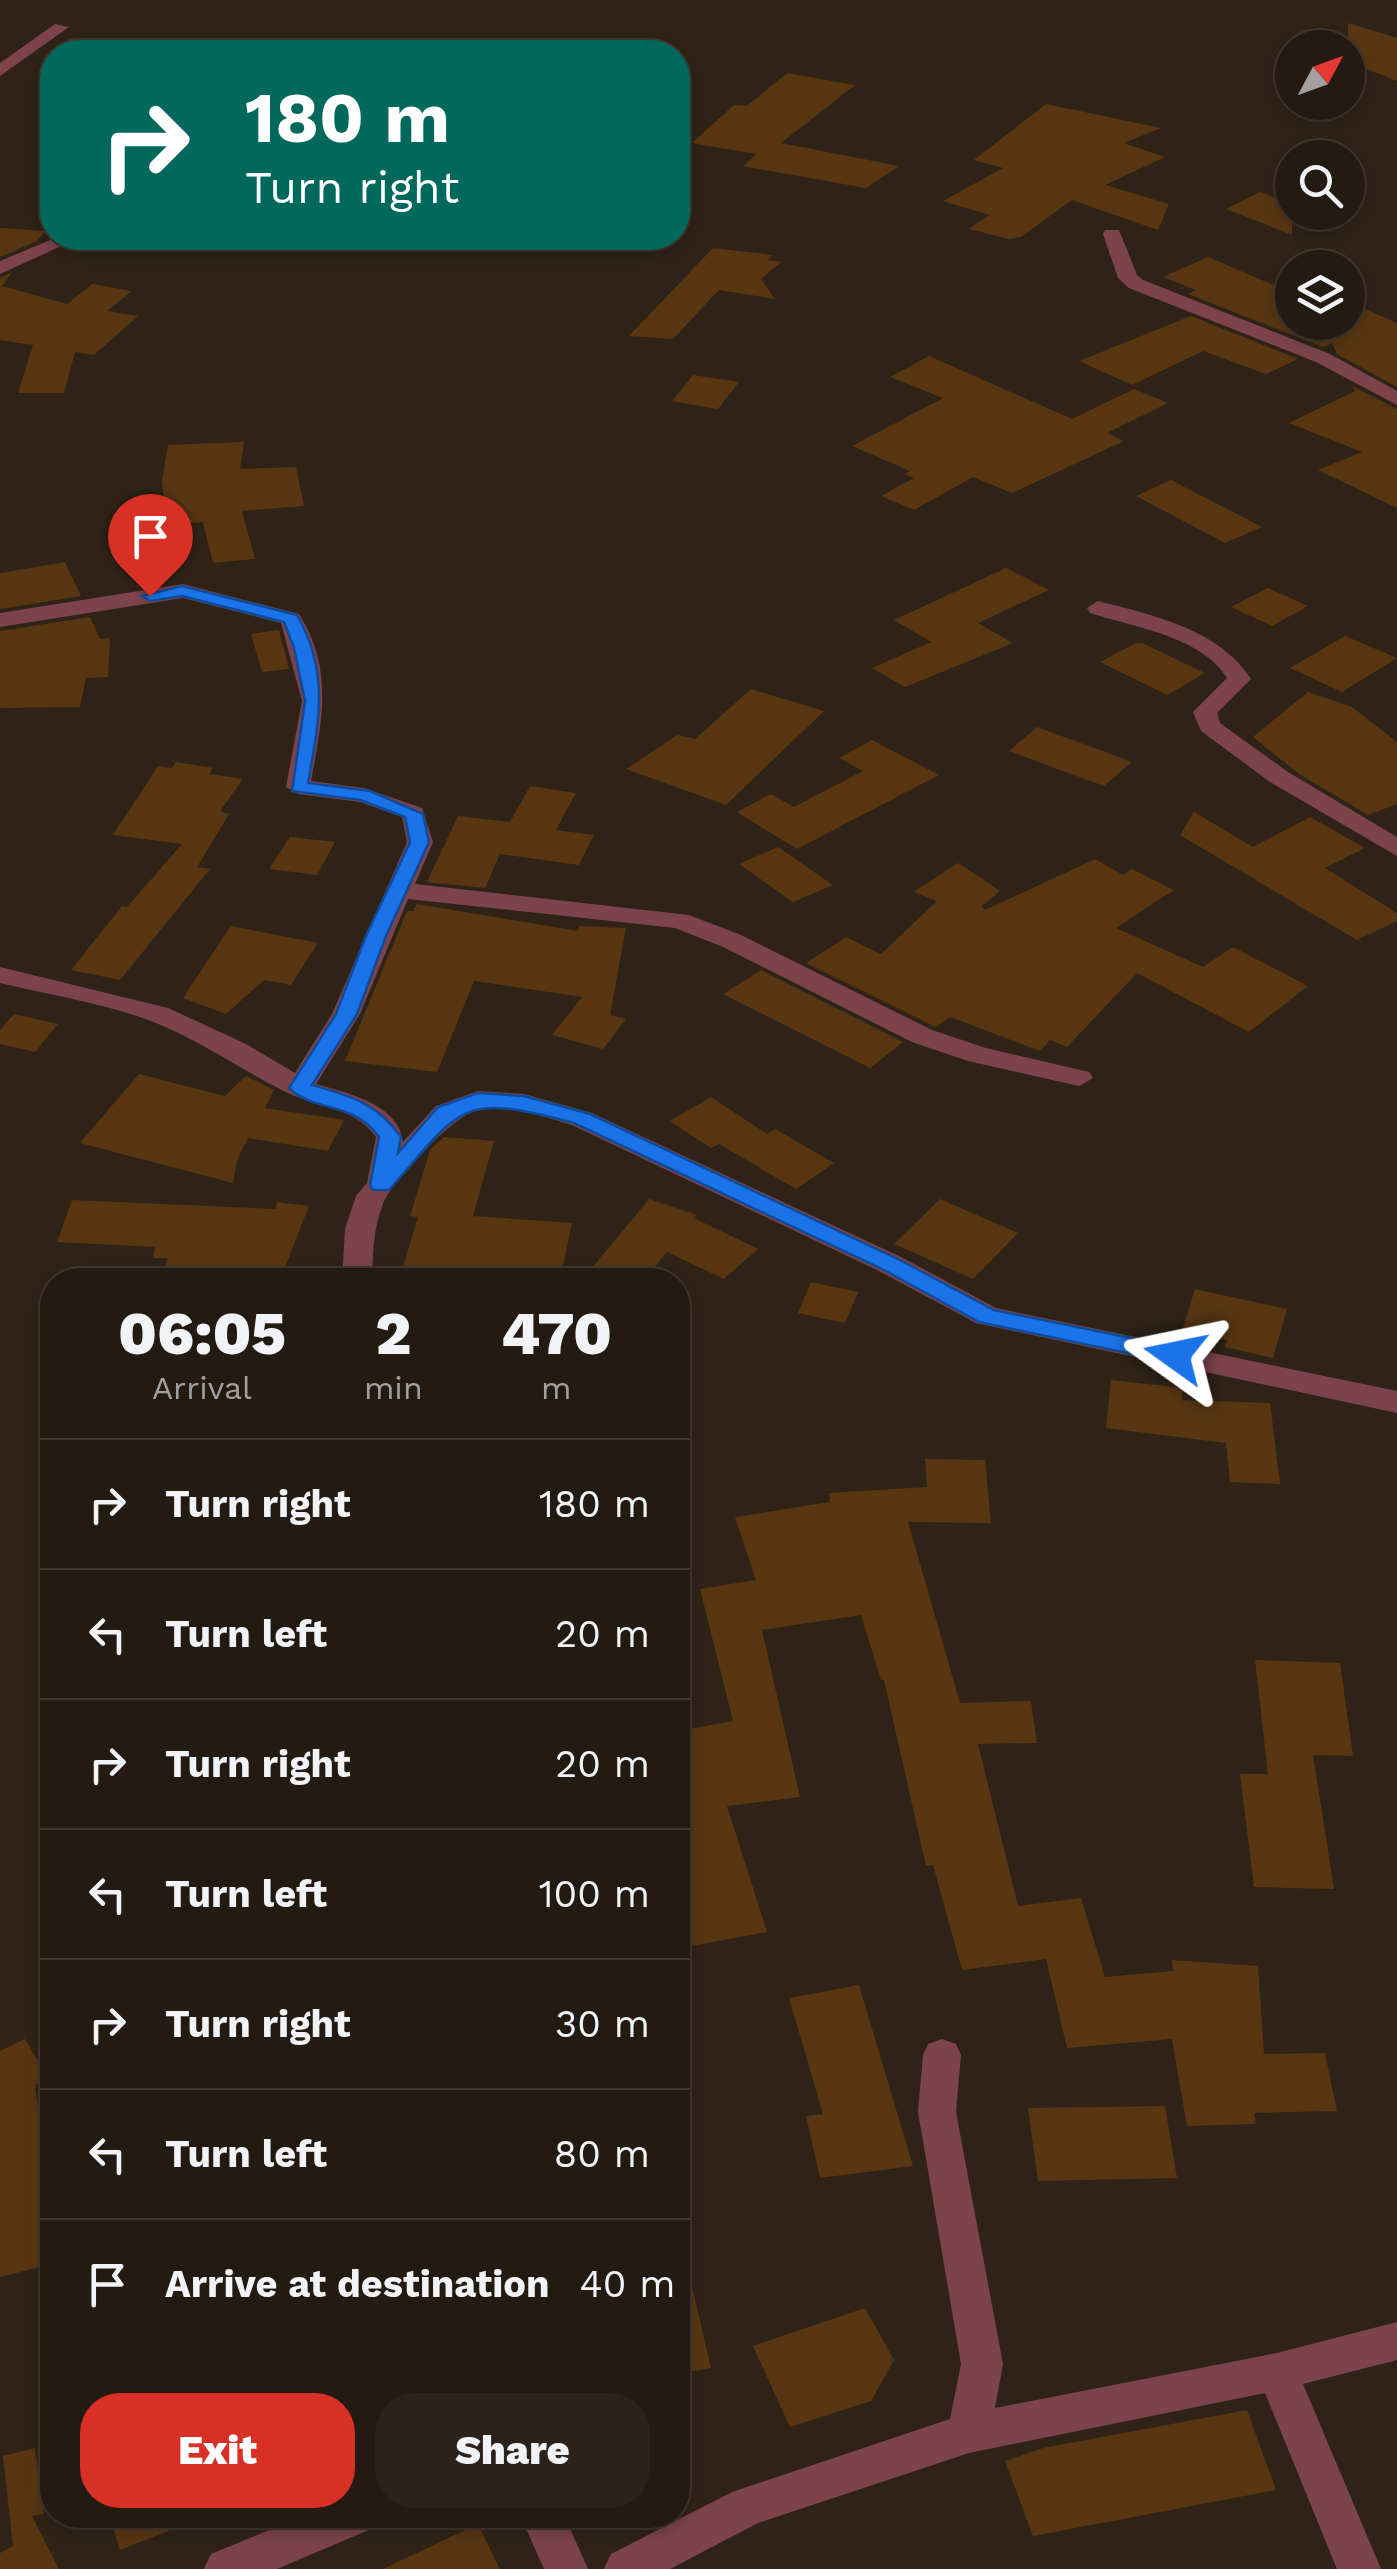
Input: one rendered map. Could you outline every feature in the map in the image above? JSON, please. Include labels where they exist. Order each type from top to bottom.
[{"type":"street","points":[[43,40],[61,27]]},
{"type":"street","points":[[0,71],[40,42]]},
{"type":"street","points":[[1112,234],[1128,278],[1136,284],[1323,358],[1397,398]]},
{"type":"street","points":[[0,268],[42,250]]},
{"type":"street","points":[[0,620],[182,591],[291,619],[303,648],[314,701],[298,787],[364,794],[413,814],[420,842],[346,1014],[300,1088]]},
{"type":"street","points":[[1098,608],[1185,637],[1224,658],[1239,680],[1205,712],[1209,726],[1279,777],[1397,848]]},
{"type":"street","points":[[399,890],[680,921],[732,941],[922,1036],[978,1055],[1079,1078]]},
{"type":"street","points":[[0,976],[158,1014],[236,1050],[300,1088],[354,1104],[376,1118],[390,1137],[381,1185]]},
{"type":"street","points":[[358,1268],[360,1229],[370,1196],[446,1112],[478,1100],[524,1103],[582,1118],[890,1264],[987,1316],[1397,1402]]},
{"type":"street","points":[[942,2056],[938,2112],[982,2364],[968,2433]]},
{"type":"street","points":[[626,2569],[747,2506],[968,2433],[1277,2372],[1397,2341]]},
{"type":"street","points":[[1277,2372],[1359,2569]]},
{"type":"street","points":[[226,2569],[325,2528]]},
{"type":"street","points":[[548,2528],[566,2569]]},
{"type":"building","points":[[1348,23],[1397,38],[1397,81],[1365,68],[1365,30],[1348,30]]},
{"type":"building","points":[[787,73],[855,85],[781,143],[899,166],[866,188],[743,166],[757,154],[692,143],[734,105],[747,106]]},
{"type":"building","points":[[1046,104],[1161,128],[1124,143],[1165,157],[1105,185],[1169,204],[1158,230],[1072,200],[1021,237],[1009,239],[969,229],[990,215],[943,201],[1003,168],[974,160]]},
{"type":"building","points":[[1260,192],[1275,197],[1275,228],[1226,209]]},
{"type":"building","points":[[0,228],[40,231],[37,241],[0,257]]},
{"type":"building","points":[[713,248],[773,255],[768,260],[781,262],[761,279],[775,299],[719,290],[673,339],[629,336]]},
{"type":"building","points":[[1208,257],[1275,286],[1275,328],[1188,294],[1196,290],[1163,277]]},
{"type":"building","points":[[12,272],[2,286],[67,304],[92,284],[132,291],[107,311],[138,316],[94,355],[75,352],[64,393],[18,393],[33,345],[0,340],[0,278]]},
{"type":"building","points":[[1365,309],[1397,323],[1397,387],[1337,354],[1332,343],[1323,347],[1305,340],[1365,340]]},
{"type":"building","points":[[1191,316],[1298,359],[1266,374],[1203,351],[1132,385],[1079,361]]},
{"type":"building","points":[[929,356],[1072,419],[1134,389],[1168,403],[1107,433],[1124,441],[1012,493],[973,477],[914,510],[881,496],[914,478],[904,474],[910,471],[852,446],[943,398],[890,377]]},
{"type":"building","points":[[693,375],[739,382],[718,409],[672,401]]},
{"type":"building","points":[[1352,386],[1397,409],[1397,508],[1318,470],[1362,452],[1289,423],[1355,391]]},
{"type":"building","points":[[244,442],[240,469],[296,467],[304,506],[242,511],[255,559],[213,563],[203,522],[167,525],[162,481],[168,445]]},
{"type":"building","points":[[1171,480],[1262,527],[1225,543],[1136,496]]},
{"type":"building","points":[[65,562],[81,596],[0,609],[0,573]]},
{"type":"building","points":[[1006,568],[1049,590],[978,623],[1013,643],[905,687],[872,668],[931,642],[894,620]]},
{"type":"building","points":[[1268,588],[1308,606],[1272,626],[1231,607]]},
{"type":"building","points":[[90,617],[100,639],[110,638],[108,677],[86,678],[80,707],[0,708],[0,631]]},
{"type":"building","points":[[279,630],[289,669],[262,672],[251,634]]},
{"type":"building","points":[[1345,636],[1397,658],[1342,692],[1290,668]]},
{"type":"building","points":[[1136,643],[1205,673],[1167,695],[1100,662]]},
{"type":"building","points":[[751,689],[824,711],[726,805],[626,769],[677,735],[695,739]]},
{"type":"building","points":[[1308,692],[1352,707],[1397,742],[1397,804],[1368,815],[1299,774],[1253,737]]},
{"type":"building","points":[[1037,727],[1132,762],[1104,786],[1009,751]]},
{"type":"building","points":[[872,740],[939,775],[797,849],[737,812],[771,794],[794,807],[863,771],[839,758]]},
{"type":"building","points":[[176,762],[213,768],[209,774],[243,779],[220,811],[229,814],[197,867],[210,869],[120,980],[71,970],[122,906],[127,907],[182,844],[113,835],[158,766],[172,768]]},
{"type":"building","points":[[530,786],[576,793],[556,830],[594,835],[579,865],[500,854],[485,888],[427,882],[458,816],[510,822]]},
{"type":"building","points":[[1194,812],[1253,847],[1310,817],[1365,848],[1325,868],[1397,913],[1397,921],[1357,940],[1180,835]]},
{"type":"building","points":[[290,837],[335,842],[317,875],[269,869]]},
{"type":"building","points":[[778,847],[833,885],[793,902],[739,864]]},
{"type":"building","points":[[1095,859],[1123,875],[1132,869],[1174,890],[1116,928],[1203,967],[1233,947],[1308,986],[1249,1032],[1137,973],[1067,1047],[1050,1040],[1040,1051],[950,1017],[935,1027],[806,963],[846,937],[881,954],[937,901],[914,892],[958,863],[1000,891],[982,906],[985,910]]},
{"type":"building","points":[[417,904],[578,931],[579,926],[626,928],[610,1015],[626,1019],[603,1049],[552,1035],[582,997],[474,981],[437,1072],[345,1061],[407,911],[413,911]]},
{"type":"building","points":[[231,926],[318,943],[291,985],[264,980],[226,1014],[183,998]]},
{"type":"building","points":[[761,970],[903,1042],[870,1068],[723,994]]},
{"type":"building","points":[[14,1014],[58,1024],[35,1052],[0,1044],[0,1030]]},
{"type":"building","points":[[139,1074],[225,1096],[246,1076],[274,1090],[265,1108],[344,1120],[328,1151],[248,1138],[237,1160],[233,1183],[80,1143]]},
{"type":"building","points":[[711,1097],[767,1134],[775,1129],[834,1163],[796,1189],[719,1144],[711,1148],[670,1121]]},
{"type":"building","points":[[444,1137],[494,1141],[473,1216],[572,1223],[563,1268],[403,1268],[418,1217],[410,1216],[430,1150]]},
{"type":"building","points":[[649,1199],[697,1215],[694,1218],[758,1249],[724,1279],[667,1252],[654,1268],[592,1268]]},
{"type":"building","points":[[940,1199],[1018,1233],[973,1279],[894,1244]]},
{"type":"building","points":[[72,1200],[276,1209],[277,1202],[309,1206],[285,1268],[164,1268],[168,1258],[153,1258],[155,1247],[57,1242]]},
{"type":"building","points":[[811,1282],[858,1292],[845,1323],[798,1313]]},
{"type":"building","points":[[1195,1289],[1287,1309],[1273,1358],[1225,1347],[1227,1340],[1182,1331]]},
{"type":"building","points":[[1111,1380],[1183,1388],[1182,1400],[1270,1403],[1280,1484],[1230,1482],[1226,1443],[1106,1428]]},
{"type":"building","points":[[925,1459],[985,1460],[991,1523],[908,1522],[960,1703],[1031,1701],[1037,1743],[978,1744],[1018,1906],[1081,1898],[1105,1977],[1173,1971],[1172,1960],[1258,1966],[1264,2054],[1325,2053],[1337,2111],[1254,2113],[1256,2124],[1187,2126],[1172,2039],[1067,2048],[1046,1959],[962,1970],[933,1865],[926,1866],[884,1680],[861,1615],[762,1630],[800,1797],[727,1806],[767,1932],[691,1946],[690,1729],[733,1721],[700,1589],[756,1580],[735,1517],[830,1502],[829,1493],[927,1487]]},
{"type":"building","points":[[1255,1660],[1340,1663],[1353,1756],[1313,1755],[1334,1889],[1254,1887],[1240,1774],[1268,1774]]},
{"type":"building","points":[[859,1985],[913,2166],[820,2178],[806,2116],[823,2114],[789,1998]]},
{"type":"building","points":[[25,2039],[40,2064],[40,2082],[35,2085],[40,2126],[40,2267],[0,2277],[0,2051]]},
{"type":"building","points":[[1165,2106],[1177,2178],[1038,2181],[1028,2108]]},
{"type":"building","points":[[690,2278],[711,2368],[690,2372]]},
{"type":"building","points":[[865,2308],[894,2360],[871,2401],[790,2427],[753,2346]]},
{"type":"building","points":[[1247,2410],[1276,2490],[1033,2536],[1005,2461],[1043,2448]]},
{"type":"building","points":[[35,2448],[40,2515],[32,2516],[59,2569],[0,2569],[0,2553],[13,2546],[3,2456]]},
{"type":"building","points":[[113,2528],[176,2528],[120,2550]]},
{"type":"building","points":[[470,2528],[480,2528],[500,2569],[383,2569]]},
{"type":"route","points":[[150,596],[182,591],[291,619],[303,648],[314,701],[298,787],[364,794],[413,814],[420,842],[376,936],[346,1014],[300,1088],[354,1104],[376,1118],[390,1137],[381,1185],[446,1112],[478,1100],[524,1103],[582,1118],[890,1264],[987,1316],[1175,1355]]}]
